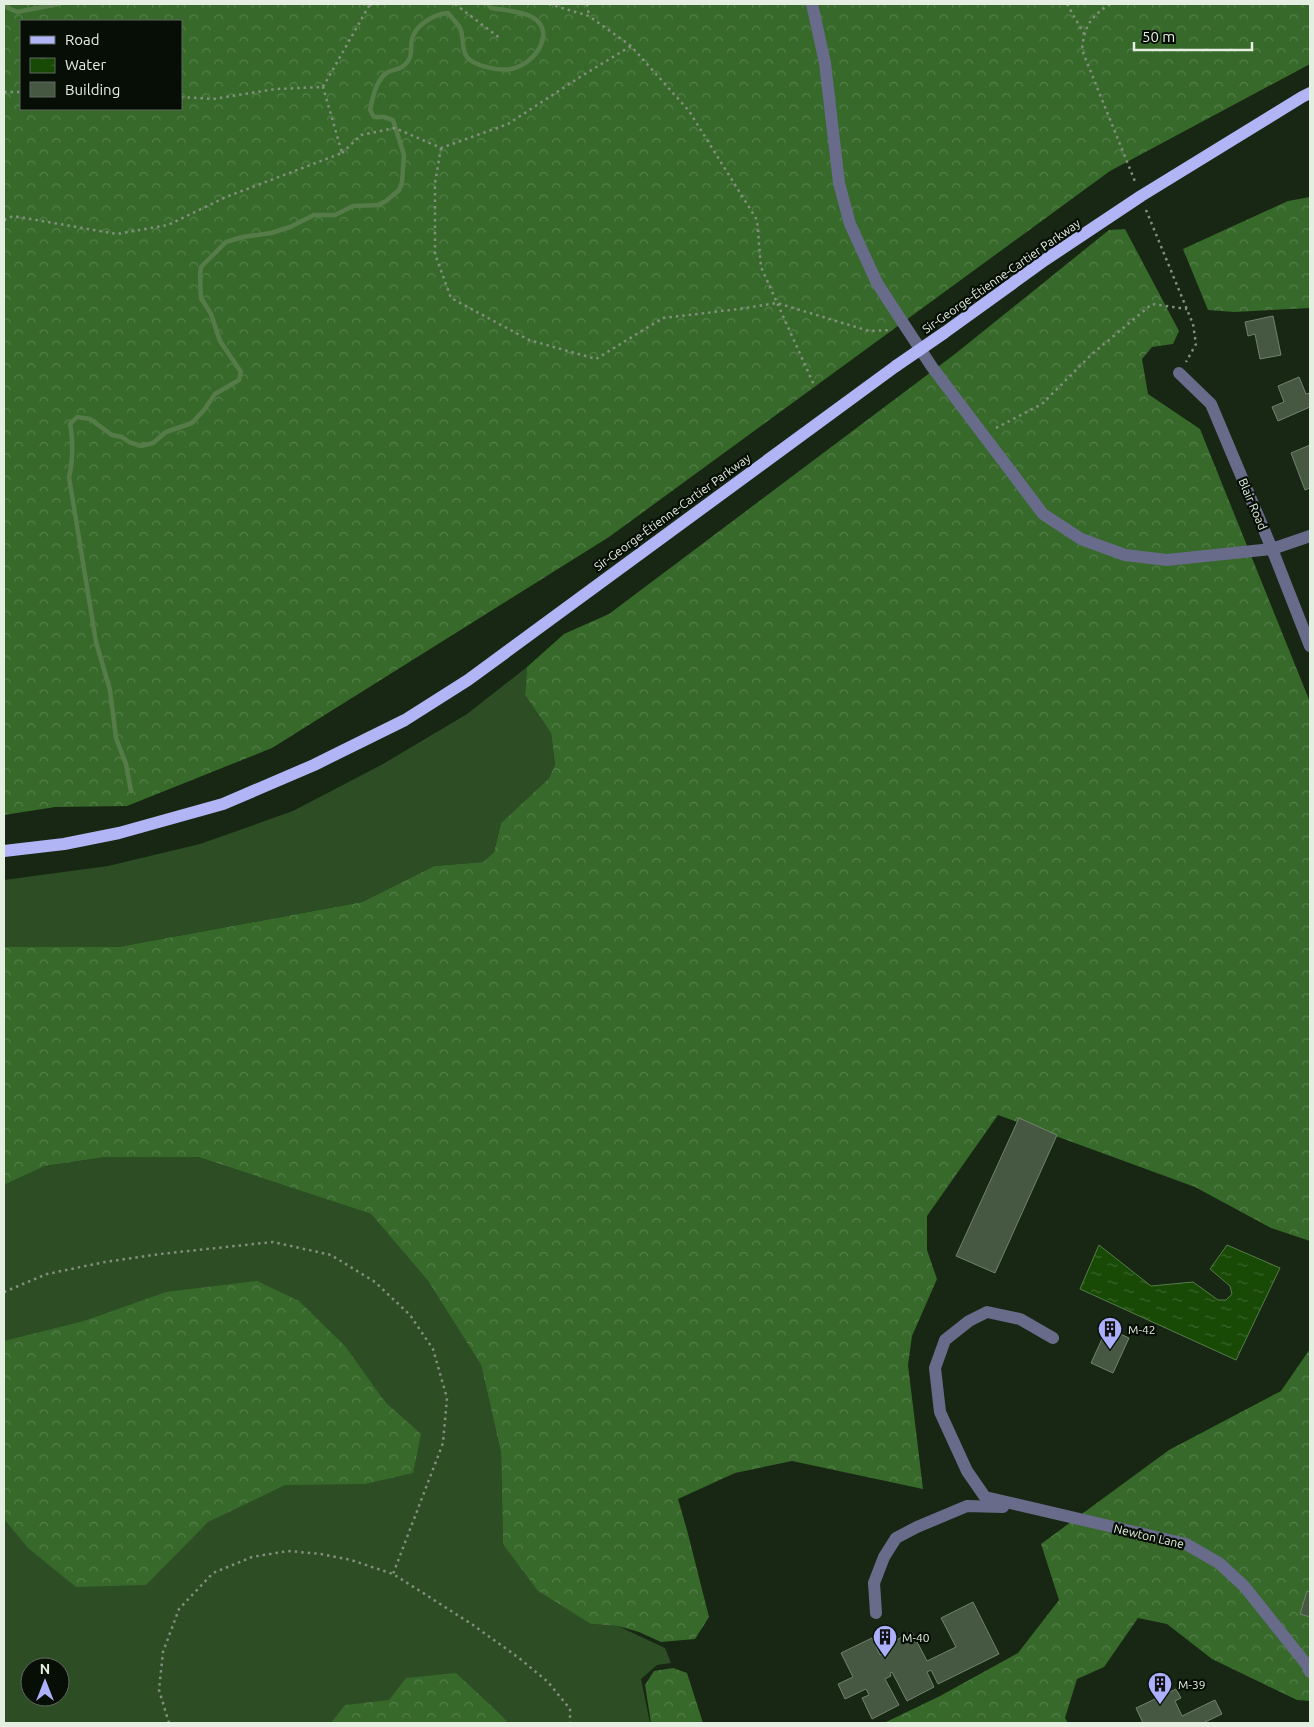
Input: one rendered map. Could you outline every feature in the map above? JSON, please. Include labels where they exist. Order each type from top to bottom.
[{"type":"main road","name":"Sir-George-Étienne-Cartier Parkway","points":[[4,851],[64,844],[119,833],[223,804],[305,769],[405,720],[468,680],[896,366],[1046,260],[1141,196],[1310,93]]},
{"type":"street","points":[[812,4],[825,63],[839,183],[850,224],[877,283],[932,367],[1043,514],[1081,539],[1125,554],[1168,560],[1272,549],[1310,536]]},
{"type":"street","name":"Blair Road","points":[[1179,373],[1211,404],[1272,549],[1310,646]]},
{"type":"street","points":[[1023,1507],[985,1497],[967,1471],[940,1412],[935,1368],[945,1340],[968,1321],[987,1312],[1020,1319],[1053,1338]]},
{"type":"street","points":[[876,1613],[874,1583],[884,1557],[896,1538],[967,1506],[1023,1507]]},
{"type":"street","name":"Newton Lane","points":[[1023,1507],[1186,1544],[1219,1563],[1244,1586],[1307,1665],[1310,1672]]},
{"type":"path","points":[[363,4],[377,4]]},
{"type":"path","points":[[342,153],[323,87],[369,4]]},
{"type":"path","points":[[455,4],[501,39]]},
{"type":"path","points":[[548,4],[589,16],[631,46],[690,112],[757,220],[762,267],[814,385]]},
{"type":"path","points":[[587,4],[589,16]]},
{"type":"path","points":[[1068,4],[1084,34]]},
{"type":"path","points":[[4,220],[13,216],[117,234],[168,225],[226,197],[342,153],[361,135],[395,128],[441,148],[508,124],[631,46]]},
{"type":"path","points":[[182,97],[213,99],[276,89],[323,87]]},
{"type":"path","points":[[4,92],[20,92]]},
{"type":"path","points":[[441,148],[435,183],[435,254],[451,298],[529,340],[596,359],[663,318],[739,309],[777,302],[869,332],[907,329]]},
{"type":"path","points":[[982,434],[1042,404],[1092,354],[1152,304],[1187,309]]},
{"type":"path","points":[[4,1292],[47,1274],[105,1262],[273,1242],[331,1255],[375,1282],[410,1316],[433,1348],[447,1398],[443,1442],[392,1574]]},
{"type":"path","points":[[169,1723],[159,1690],[163,1652],[179,1609],[213,1573],[252,1557],[288,1551],[321,1554],[351,1560],[392,1574],[473,1625],[519,1658],[548,1682],[570,1708],[570,1723]]},
{"type":"shaded area","points":[[527,667],[525,695],[551,733],[555,765],[549,778],[501,823],[494,852],[483,862],[434,866],[362,902],[118,947],[4,947],[4,880],[108,866],[200,844],[293,811],[383,764],[467,714]]},
{"type":"shaded area","points":[[106,1157],[198,1157],[371,1214],[428,1281],[481,1365],[501,1453],[503,1544],[591,1624],[618,1626],[665,1648],[671,1663],[657,1665],[641,1679],[650,1723],[4,1723],[4,1185],[45,1166]]},
{"type":"green space","points":[[4,4],[1310,4],[1310,64],[1110,171],[609,537],[272,748],[127,806],[55,807],[4,815]]},
{"type":"green space","points":[[1310,197],[1310,308],[1234,312],[1208,310],[1183,249],[1288,201]]},
{"type":"green space","points":[[1125,229],[1179,331],[1173,344],[1152,347],[1142,359],[1148,394],[1200,429],[1310,702],[1310,1241],[1271,1228],[1195,1187],[998,1115],[927,1216],[927,1250],[937,1279],[912,1336],[908,1365],[923,1489],[792,1461],[735,1473],[678,1499],[709,1617],[695,1639],[661,1642],[639,1632],[618,1626],[591,1624],[538,1591],[503,1544],[501,1453],[481,1365],[428,1281],[371,1214],[198,1157],[106,1157],[45,1166],[4,1185],[4,947],[118,947],[362,902],[434,866],[483,862],[494,852],[501,823],[549,778],[555,765],[551,733],[525,695],[527,667],[564,634],[609,614],[955,354],[1109,230]]},
{"type":"green space","points":[[257,1281],[299,1301],[345,1346],[385,1402],[421,1434],[413,1473],[365,1484],[285,1485],[208,1522],[146,1585],[76,1587],[28,1548],[4,1519],[4,1341],[84,1321],[166,1292]]},
{"type":"green space","points":[[1310,1349],[1310,1701],[1297,1700],[1212,1659],[1167,1624],[1138,1618],[1104,1667],[1077,1679],[1065,1718],[1068,1723],[884,1723],[940,1696],[1018,1653],[1059,1600],[1041,1544],[1169,1450],[1281,1391]]},
{"type":"green space","points":[[673,1668],[687,1673],[703,1723],[651,1723],[645,1685],[654,1671]]},
{"type":"green space","points":[[456,1673],[508,1723],[331,1723],[345,1705],[389,1700],[406,1678]]},
{"type":"water","points":[[1099,1245],[1151,1286],[1193,1282],[1218,1300],[1226,1300],[1232,1294],[1230,1286],[1210,1269],[1227,1245],[1280,1268],[1236,1360],[1080,1289]]},
{"type":"building","points":[[1273,316],[1281,355],[1260,359],[1255,334],[1248,336],[1245,322]]},
{"type":"building","points":[[1299,377],[1306,394],[1310,393],[1310,407],[1278,421],[1272,407],[1284,402],[1278,386]]},
{"type":"building","points":[[1310,445],[1310,488],[1305,490],[1291,453]]},
{"type":"building","points":[[1019,1118],[1057,1135],[995,1273],[956,1256]]},
{"type":"building","name":"M-42","points":[[1107,1328],[1129,1338],[1113,1373],[1091,1363]]},
{"type":"building","points":[[1307,1591],[1310,1592],[1310,1617],[1300,1614]]},
{"type":"building","name":"M-40","points":[[973,1602],[999,1654],[938,1684],[931,1670],[927,1672],[934,1687],[907,1701],[892,1672],[890,1673],[891,1676],[885,1679],[899,1705],[872,1719],[862,1698],[869,1695],[866,1689],[845,1699],[838,1684],[853,1677],[841,1653],[872,1638],[880,1655],[883,1653],[880,1648],[912,1632],[927,1661],[956,1647],[941,1618]]},
{"type":"building","name":"M-39","points":[[1176,1689],[1181,1698],[1175,1701],[1182,1716],[1215,1700],[1222,1714],[1203,1723],[1143,1723],[1136,1708]]},
{"type":"waterway","points":[[4,6],[17,12],[59,4]]},
{"type":"waterway","points":[[131,791],[126,764],[116,738],[110,690],[96,642],[69,477],[72,450],[70,424],[77,417],[90,419],[112,435],[122,437],[129,442],[141,446],[153,443],[166,432],[192,423],[215,394],[239,380],[241,372],[220,341],[211,314],[201,298],[201,267],[226,242],[243,237],[271,233],[290,227],[314,215],[335,215],[353,206],[378,205],[399,190],[402,182],[404,155],[393,120],[384,117],[374,117],[370,110],[376,89],[384,75],[404,66],[410,59],[412,39],[417,29],[437,15],[448,13],[460,28],[467,57],[479,65],[490,68],[511,69],[520,66],[535,55],[540,47],[543,39],[540,23],[528,15],[491,8],[488,4]]},
{"type":"place","name":"M-42","points":[[1110,1350]]},
{"type":"place","name":"M-40","points":[[885,1658]]},
{"type":"place","name":"M-39","points":[[1160,1705]]}]
